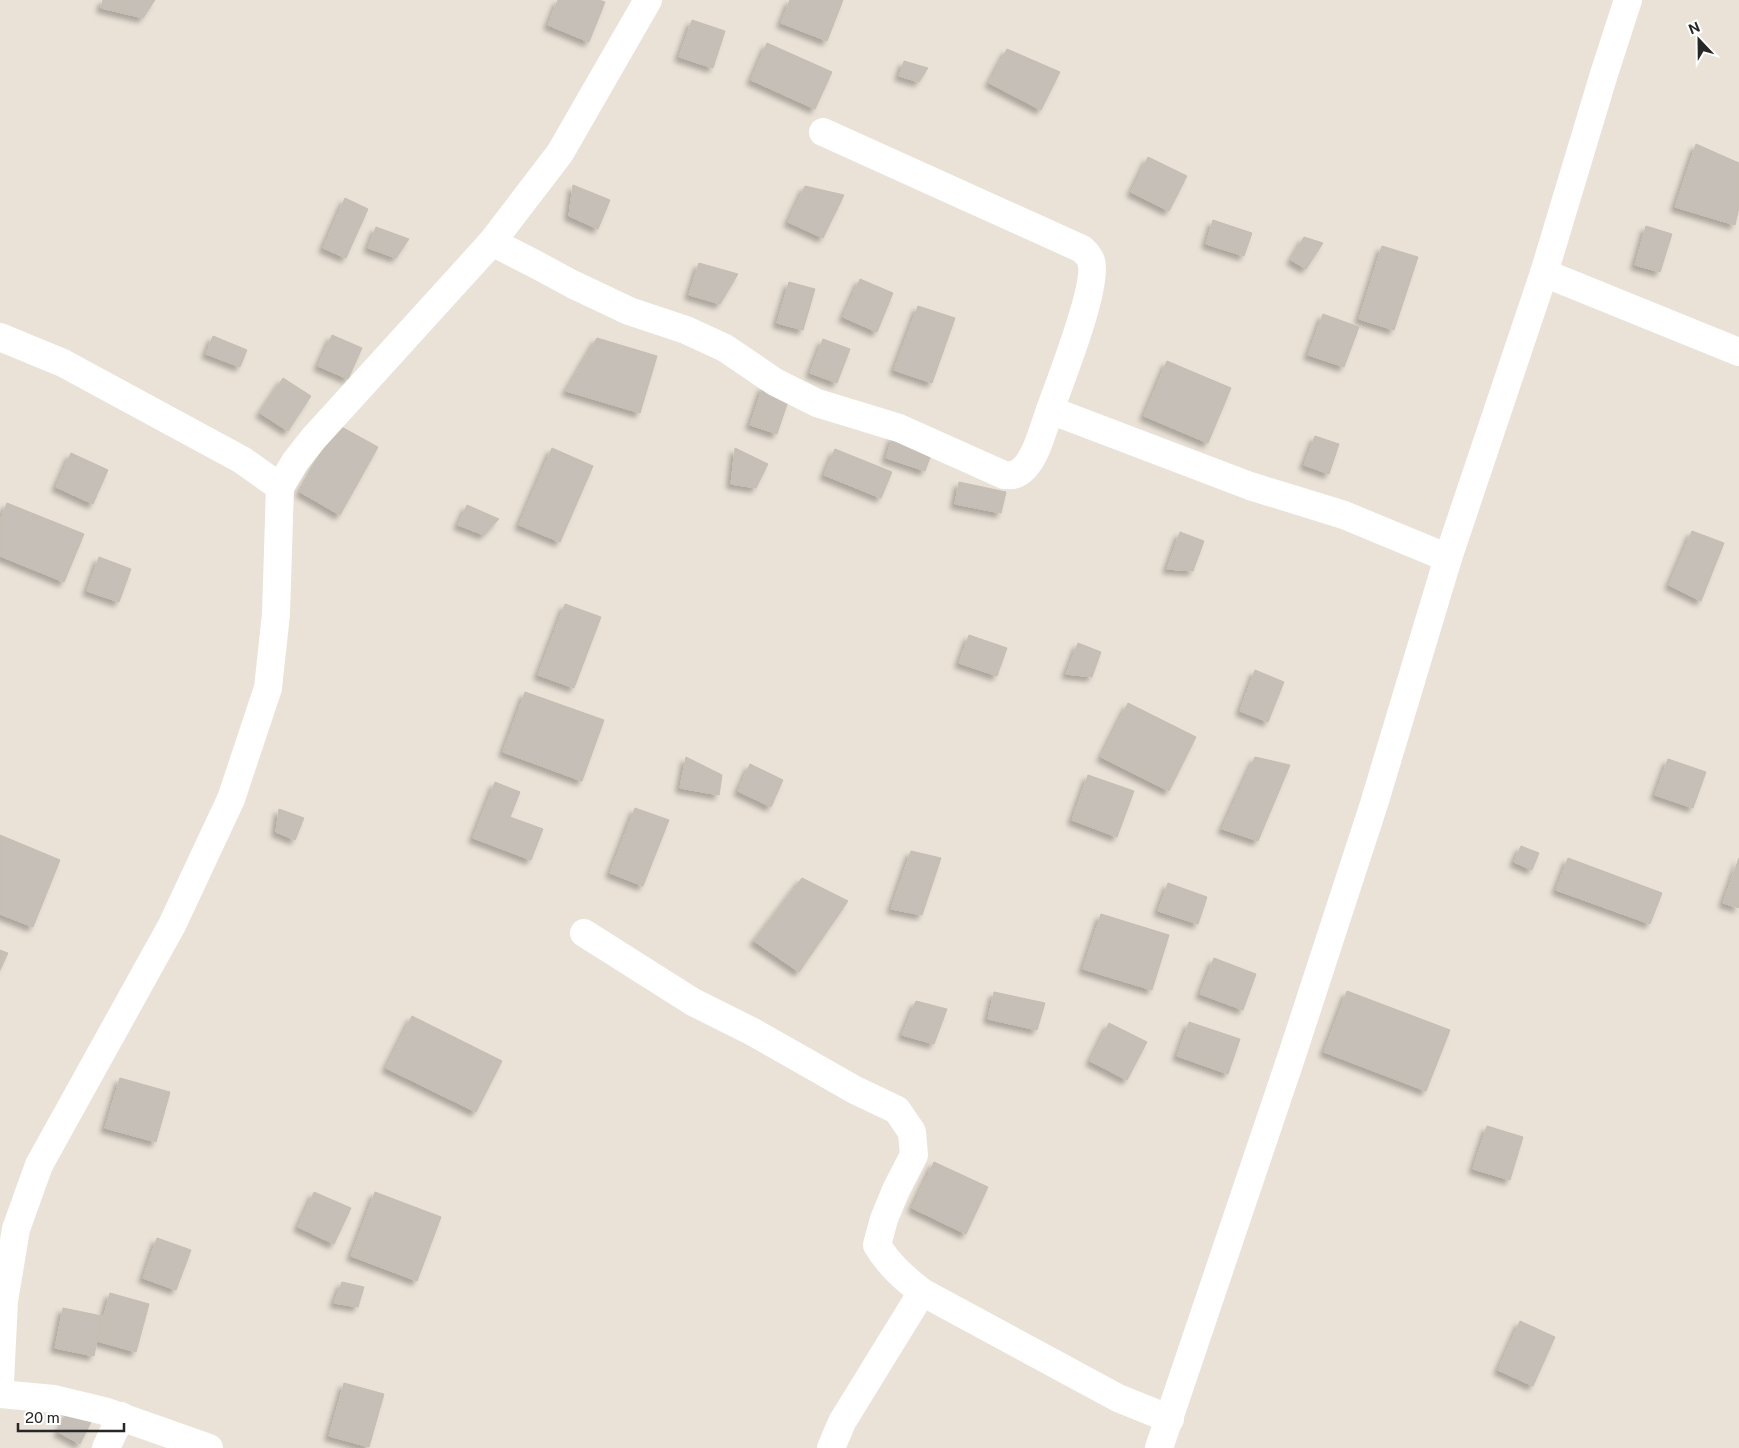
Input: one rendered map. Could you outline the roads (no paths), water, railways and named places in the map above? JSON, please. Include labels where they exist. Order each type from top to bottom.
[{"type":"street","points":[[0,1382],[4,1301],[16,1229],[39,1165],[172,925],[231,799],[268,688],[276,614],[280,487],[295,462],[313,439],[492,242],[560,153],[648,0]]},
{"type":"street","points":[[1159,1448],[1368,822],[1448,558],[1544,273],[1628,0]]},
{"type":"street","points":[[492,242],[572,284],[629,311],[686,330],[725,348],[775,382],[817,403],[899,428],[1004,475],[1014,475],[1024,469],[1034,454],[1050,410],[1090,294],[1093,273],[1091,260],[1082,249],[823,132]]},
{"type":"street","points":[[1544,273],[1739,352]]},
{"type":"street","points":[[0,337],[63,363],[242,460],[280,487]]},
{"type":"street","points":[[1050,410],[1250,486],[1344,515],[1448,558]]},
{"type":"street","points":[[584,933],[693,1002],[753,1032],[847,1086],[897,1110],[912,1132],[914,1155],[890,1204],[877,1245],[885,1259],[900,1275],[922,1292],[1118,1398],[1170,1419]]},
{"type":"street","points":[[831,1448],[842,1422],[922,1292]]},
{"type":"street","points":[[0,1394],[54,1399],[104,1410],[209,1448]]},
{"type":"street","points":[[106,1448],[121,1416]]}]
